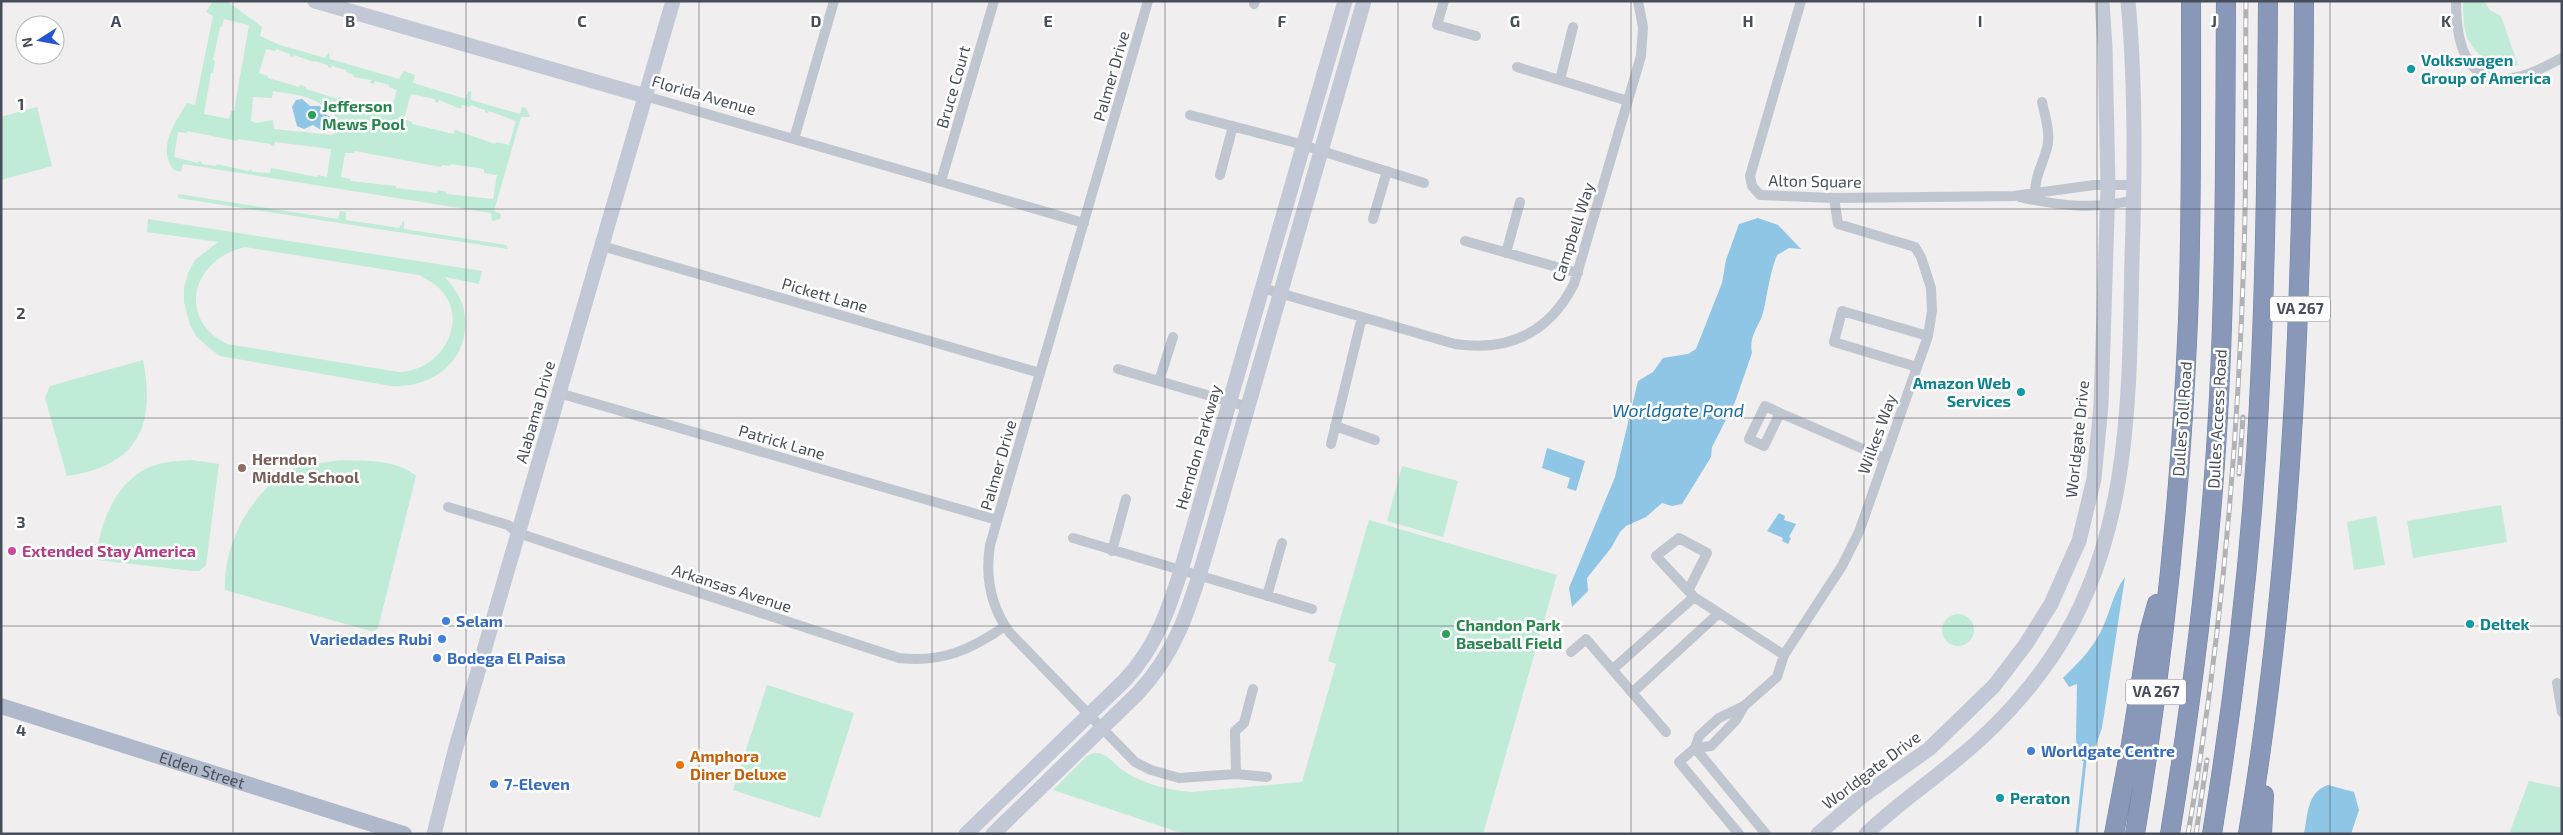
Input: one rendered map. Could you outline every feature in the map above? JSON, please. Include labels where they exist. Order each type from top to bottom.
[{"type":"highway","name":"Dulles Toll Road","points":[[2135,834],[2155,703],[2172,550],[2182,436],[2189,282],[2191,1]]},
{"type":"highway","name":"Dulles Access Road","points":[[2170,834],[2197,647],[2215,464],[2223,298],[2226,1]]},
{"type":"highway","points":[[2212,834],[2240,637],[2257,444],[2266,233],[2268,1]]},
{"type":"highway","name":"VA 267","points":[[2248,834],[2268,694],[2281,579],[2296,385],[2303,192],[2304,1]]},
{"type":"highway","points":[[2114,834],[2148,637],[2172,550]]},
{"type":"highway","points":[[2262,834],[2268,694]]},
{"type":"main road","name":"Elden Street","points":[[1,706],[404,834]]},
{"type":"street","name":"Florida Avenue","points":[[315,1],[1084,223]]},
{"type":"street","name":"Alabama Drive","points":[[434,834],[456,747],[673,1]]},
{"type":"street","points":[[794,139],[834,1]]},
{"type":"street","name":"Bruce Court","points":[[941,181],[994,1]]},
{"type":"street","name":"Palmer Drive","points":[[1148,1],[990,545],[988,575],[994,606],[1005,626],[1135,762],[1164,775],[1197,778],[1236,774],[1267,777]]},
{"type":"street","name":"Herndon Parkway","points":[[966,834],[1135,670],[1160,631],[1180,572],[1230,402],[1344,1]]},
{"type":"street","points":[[993,834],[1147,684],[1165,660],[1180,633],[1199,577],[1364,1]]},
{"type":"street","points":[[1444,1],[1437,25],[1476,36]]},
{"type":"street","name":"Campbell Way","points":[[1262,288],[1456,344],[1488,346],[1504,344],[1519,339],[1547,322],[1567,299],[1578,273],[1628,101],[1643,46],[1643,27],[1638,1]]},
{"type":"street","name":"Alton Square","points":[[1801,1],[1750,176],[1752,186],[1760,195],[1834,198],[2035,196],[2108,185],[2134,193]]},
{"type":"street","name":"Worldgate Drive","points":[[1818,834],[1860,798],[1929,749],[1994,686],[2026,644],[2041,620],[2072,561],[2086,518],[2100,425],[2108,185],[2102,1]]},
{"type":"street","points":[[1866,834],[1892,809],[1956,761],[2001,720],[2051,658],[2087,592],[2100,563],[2122,467],[2131,334],[2134,193],[2131,31],[2128,1]]},
{"type":"street","points":[[2456,1],[2456,25],[2462,51],[2472,64],[2484,74],[2494,78],[2514,78],[2562,58]]},
{"type":"street","points":[[1560,80],[1573,27]]},
{"type":"street","points":[[1517,67],[1628,101]]},
{"type":"street","points":[[2035,196],[2037,173],[2048,147],[2047,127],[2042,102]]},
{"type":"street","points":[[1190,115],[1303,145],[1424,183]]},
{"type":"street","points":[[1220,175],[1233,126]]},
{"type":"street","points":[[1373,219],[1387,171]]},
{"type":"street","name":"Alton Square","points":[[2035,196],[2052,204],[2107,207],[2134,193]]},
{"type":"street","name":"Wilkes Way","points":[[1739,834],[1679,762],[1695,748],[1699,736],[1719,718],[1744,706],[1777,678],[1784,655],[1842,566],[1859,532],[1928,336],[1932,311],[1931,288],[1921,257],[1915,248],[1838,224],[1834,198]]},
{"type":"street","points":[[1506,253],[1520,202]]},
{"type":"street","points":[[1465,241],[1578,273]]},
{"type":"street","name":"Pickett Lane","points":[[602,246],[1040,373]]},
{"type":"street","points":[[1917,367],[1834,342],[1842,311],[1928,336]]},
{"type":"street","points":[[1331,444],[1362,317]]},
{"type":"street","points":[[1158,381],[1173,337]]},
{"type":"street","points":[[1118,369],[1248,407]]},
{"type":"street","name":"Patrick Lane","points":[[559,393],[997,520]]},
{"type":"street","points":[[1780,412],[1884,458]]},
{"type":"street","points":[[1335,426],[1375,440]]},
{"type":"street","points":[[1112,551],[1126,499]]},
{"type":"street","name":"Arkansas Avenue","points":[[448,507],[508,525],[518,533],[899,658],[925,659],[950,656],[982,643],[1005,626]]},
{"type":"street","points":[[1073,538],[1180,572],[1312,609]]},
{"type":"street","points":[[1613,669],[1691,594],[1707,553],[1679,538],[1656,556],[1691,594],[1784,655]]},
{"type":"street","points":[[1267,596],[1282,543]]},
{"type":"street","points":[[1633,692],[1719,613]]},
{"type":"street","points":[[1571,652],[1586,639],[1666,732]]},
{"type":"street","points":[[2557,683],[2562,712]]},
{"type":"street","points":[[1236,774],[1235,731],[1244,723],[1253,689]]},
{"type":"street","points":[[1695,748],[1766,834]]},
{"type":"green space","points":[[213,1],[228,2],[262,27],[260,36],[280,45],[325,58],[329,52],[330,59],[399,79],[404,71],[415,75],[413,83],[466,99],[468,92],[471,91],[471,100],[520,114],[522,107],[526,108],[530,117],[521,117],[494,211],[501,214],[500,219],[492,221],[491,213],[183,164],[181,172],[174,170],[169,162],[167,144],[173,127],[187,103],[195,105],[213,16],[206,12]],"holes":[[[224,19],[249,25],[234,111],[231,111],[229,119],[204,114],[211,73],[213,73],[215,61],[213,60],[220,27],[222,27]],[[266,49],[275,51],[276,49],[293,57],[294,55],[328,65],[331,68],[332,66],[346,70],[346,72],[354,75],[353,77],[371,80],[370,83],[374,84],[375,81],[389,85],[389,87],[397,90],[390,114],[381,112],[380,114],[349,105],[347,99],[339,97],[338,99],[306,89],[306,87],[300,85],[299,87],[268,78],[268,76],[259,73]],[[273,91],[310,98],[324,106],[339,121],[333,135],[274,129],[273,120],[256,123],[251,121],[253,97],[272,98]],[[411,94],[435,99],[435,102],[438,103],[439,100],[461,109],[462,105],[470,107],[471,105],[485,110],[485,112],[488,113],[489,111],[516,121],[509,145],[496,142],[495,144],[455,130],[453,134],[412,124],[412,122],[404,119]],[[187,131],[237,141],[238,139],[270,144],[274,147],[275,142],[331,149],[327,177],[318,175],[317,177],[271,168],[270,173],[252,172],[251,169],[248,171],[217,164],[216,166],[202,164],[202,162],[198,161],[198,163],[174,157],[178,132],[187,133]],[[355,151],[441,167],[442,165],[450,166],[451,164],[484,169],[484,173],[497,175],[493,199],[446,194],[446,192],[438,190],[437,193],[350,181],[350,179],[341,177],[345,153],[354,153]]]},
{"type":"green space","points":[[2463,1],[2484,1],[2490,10],[2501,16],[2518,65],[2503,66],[2488,61],[2481,56],[2467,37]]},
{"type":"green space","points":[[37,107],[52,166],[1,180],[1,117]]},
{"type":"green space","points":[[178,194],[338,219],[340,211],[346,212],[346,220],[399,228],[404,220],[404,229],[506,245],[508,249],[178,198]]},
{"type":"green space","points":[[148,219],[482,271],[479,284],[445,277],[462,302],[465,324],[463,340],[458,354],[449,366],[423,382],[391,386],[220,356],[197,337],[190,325],[184,302],[184,288],[188,273],[195,260],[218,242],[147,232]],"holes":[[[245,247],[419,275],[437,286],[448,301],[452,315],[452,329],[447,342],[438,354],[427,364],[414,370],[399,372],[227,344],[211,333],[201,320],[196,305],[197,291],[203,276],[213,264],[227,254]]]},
{"type":"green space","points":[[143,360],[147,405],[143,423],[136,439],[126,452],[111,463],[91,471],[67,476],[45,398],[50,386]]},
{"type":"green space","points":[[191,460],[219,464],[206,565],[199,571],[193,571],[97,560],[100,535],[104,522],[115,498],[123,487],[147,468],[166,462]]},
{"type":"green space","points":[[341,460],[380,462],[400,466],[416,476],[378,628],[373,631],[367,630],[225,590],[225,573],[233,540],[249,509],[260,496],[272,483],[291,470],[305,465]]},
{"type":"green space","points":[[1402,466],[1458,481],[1443,537],[1387,521]]},
{"type":"green space","points":[[2501,505],[2507,542],[2413,558],[2407,521]]},
{"type":"green space","points":[[2376,516],[2385,565],[2354,570],[2347,522]]},
{"type":"green space","points":[[1369,520],[1557,575],[1483,834],[1184,834],[1053,790],[1087,756],[1096,753],[1105,755],[1121,769],[1137,779],[1164,788],[1183,791],[1192,792],[1302,782],[1336,664],[1328,661]]},
{"type":"green space","points":[[1958,614],[1970,618],[1974,630],[1970,642],[1958,646],[1946,642],[1942,630],[1946,618]]},
{"type":"green space","points":[[767,685],[854,713],[820,818],[733,790]]},
{"type":"green space","points":[[2529,781],[2562,788],[2562,834],[2509,834]]},
{"type":"water","name":"Jefferson Mews Pool","points":[[302,99],[310,106],[320,106],[324,113],[330,117],[332,125],[328,130],[321,130],[313,125],[304,129],[297,126],[292,107],[296,100]]},
{"type":"water","name":"Worldgate Pond","points":[[1758,218],[1778,225],[1801,249],[1789,248],[1777,255],[1762,315],[1753,335],[1752,353],[1735,402],[1712,447],[1711,457],[1682,504],[1672,506],[1662,503],[1646,517],[1626,526],[1620,532],[1611,548],[1587,578],[1588,591],[1572,607],[1569,588],[1615,477],[1638,381],[1653,372],[1663,358],[1688,354],[1696,349],[1722,283],[1726,260],[1739,224]]},
{"type":"water","points":[[1547,448],[1585,461],[1576,491],[1567,488],[1570,478],[1542,468]]},
{"type":"water","points":[[1779,513],[1785,516],[1784,520],[1796,524],[1789,537],[1791,538],[1788,544],[1782,541],[1783,538],[1767,531]]},
{"type":"water","points":[[2125,577],[2102,728],[2093,753],[2089,755],[2088,761],[2082,761],[2082,755],[2077,753],[2076,738],[2077,684],[2069,687],[2063,678],[2096,640],[2117,590]]},
{"type":"water","points":[[2328,785],[2354,792],[2359,810],[2351,834],[2304,834],[2312,798],[2321,788]]},
{"type":"waterway","points":[[2077,834],[2085,761]]},
{"type":"railway","points":[[2188,834],[2200,762],[2219,617],[2232,472],[2244,253],[2246,1]]},
{"type":"railway","points":[[2239,474],[2243,417]]},
{"type":"railway","points":[[2196,834],[2207,760]]},
{"type":"place","name":"Volkswagen Group of America","points":[[2411,69]]},
{"type":"place","name":"Jefferson Mews Pool","points":[[312,115]]},
{"type":"place","name":"Amazon Web Services","points":[[2021,392]]},
{"type":"place","name":"Herndon Middle School","points":[[242,468]]},
{"type":"place","name":"Extended Stay America","points":[[12,551]]},
{"type":"place","name":"Selam","points":[[446,621]]},
{"type":"place","name":"Deltek","points":[[2470,624]]},
{"type":"place","name":"Chandon Park Baseball Field","points":[[1446,634]]},
{"type":"place","name":"Variedades Rubi","points":[[442,639]]},
{"type":"place","name":"Bodega El Paisa","points":[[437,658]]},
{"type":"place","name":"Worldgate Centre","points":[[2031,751]]},
{"type":"place","name":"Amphora Diner Deluxe","points":[[680,765]]},
{"type":"place","name":"7-Eleven","points":[[494,784]]},
{"type":"place","name":"Peraton","points":[[2000,798]]}]
